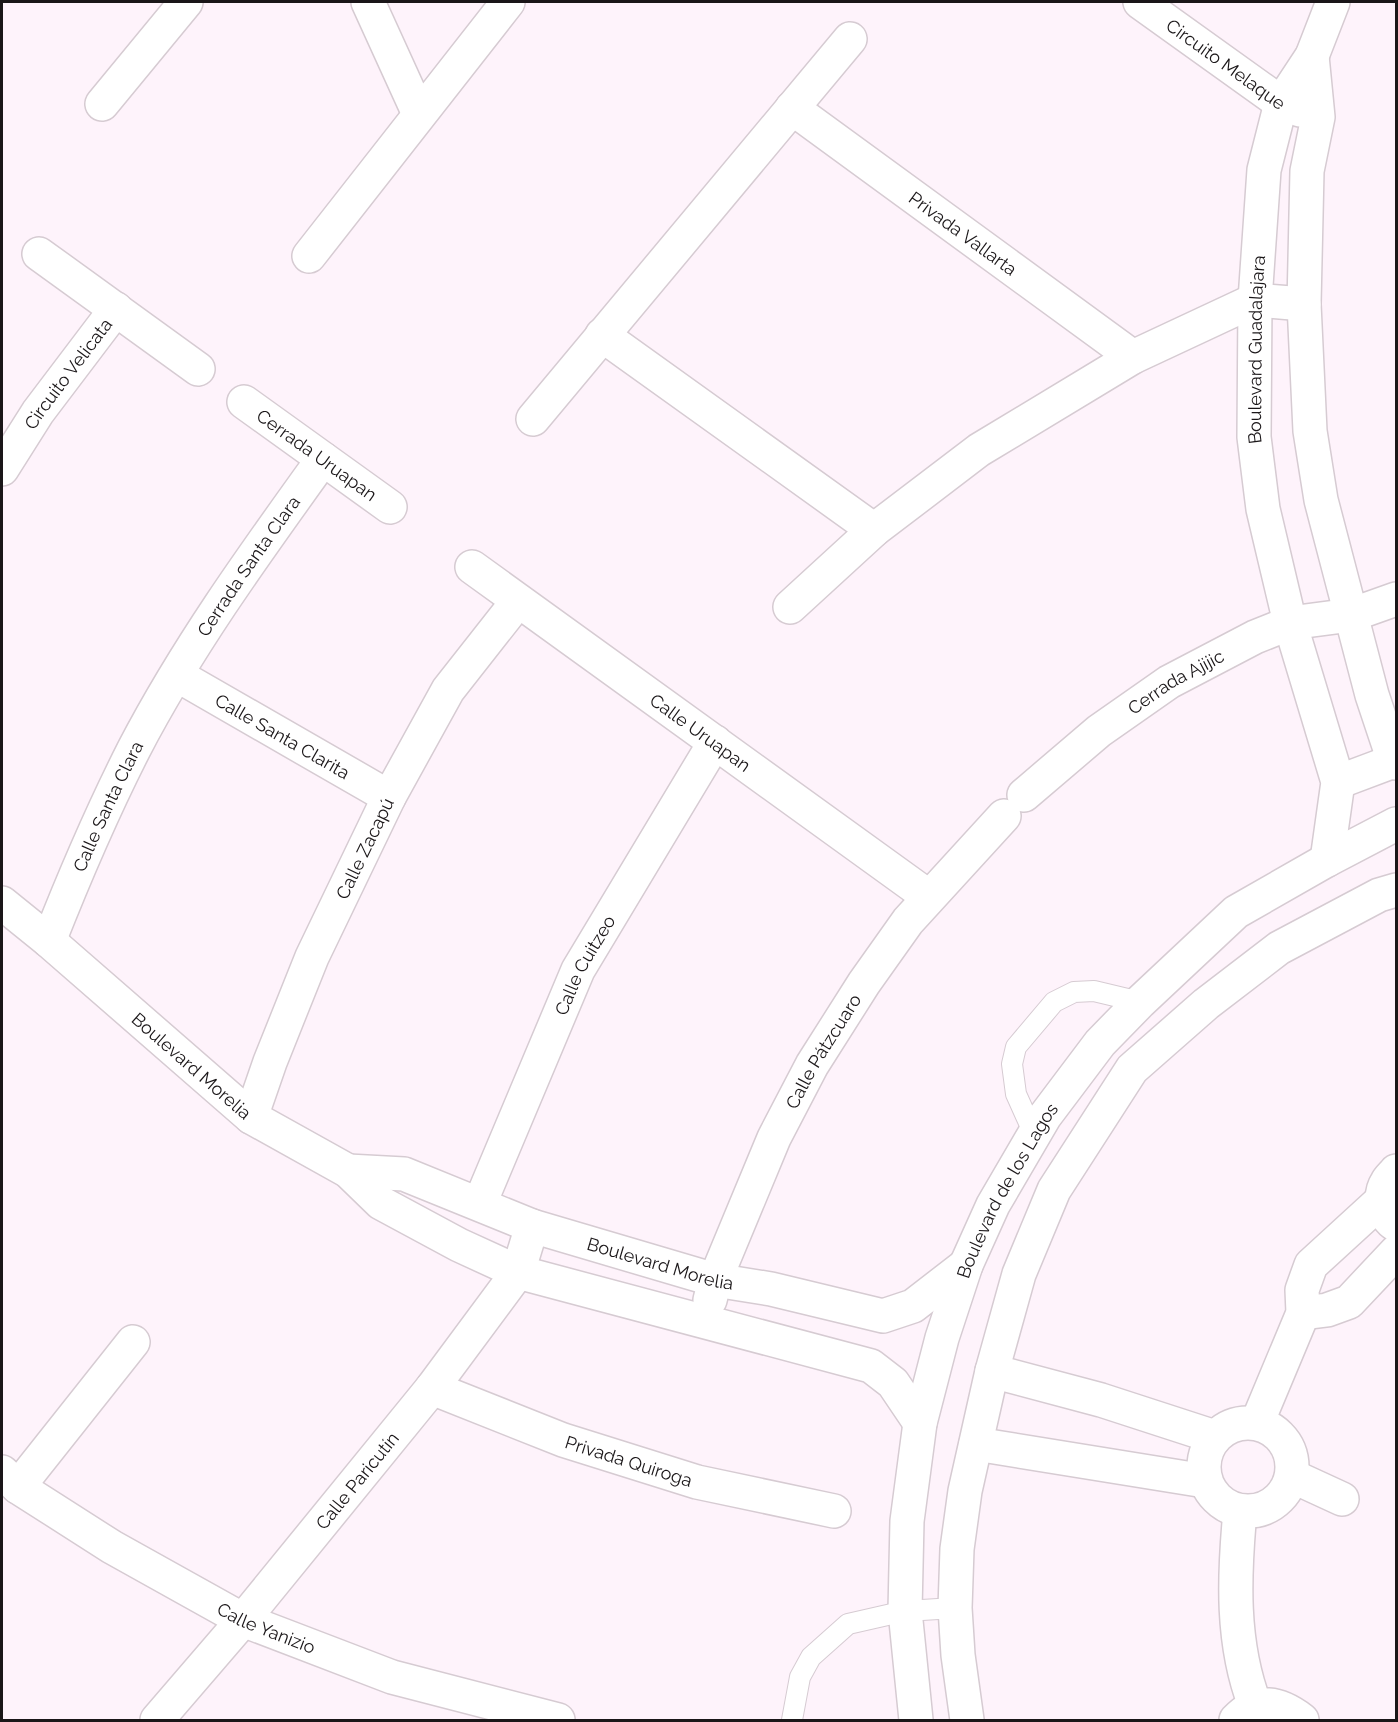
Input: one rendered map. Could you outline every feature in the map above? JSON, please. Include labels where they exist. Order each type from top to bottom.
[{"type":"street","points":[[102,104],[186,2]]},
{"type":"street","points":[[368,2],[419,114]]},
{"type":"street","points":[[309,256],[507,2]]},
{"type":"street","name":"Circuito Melaque","points":[[1140,2],[1281,103],[1318,117]]},
{"type":"street","name":"Boulevard Guadalajara","points":[[1327,860],[1338,782],[1290,623],[1263,509],[1254,437],[1255,300],[1264,170],[1281,103],[1312,56],[1333,2]]},
{"type":"street","points":[[533,419],[850,39]]},
{"type":"street","name":"Boulevard Guadalajara","points":[[1312,56],[1318,117],[1307,171],[1304,304],[1310,430],[1321,500],[1372,695],[1395,762]]},
{"type":"street","name":"Privada Vallarta","points":[[792,108],[1133,357]]},
{"type":"street","points":[[39,254],[198,369]]},
{"type":"street","points":[[790,607],[874,530],[978,450],[1133,357],[1255,300],[1304,304]]},
{"type":"street","name":"Circuito Velicata","points":[[2,469],[38,412],[116,309]]},
{"type":"street","points":[[602,335],[874,530]]},
{"type":"street","name":"Cerrada Uruapan","points":[[244,402],[390,507]]},
{"type":"street","name":"Cerrada Santa Clara","points":[[177,675],[258,549],[323,459]]},
{"type":"street","name":"Calle Uruapan","points":[[472,567],[929,897]]},
{"type":"street","name":"Cerrada Ajijic","points":[[1014,805],[1099,731],[1169,682],[1255,637],[1290,623],[1351,615],[1396,599]]},
{"type":"street","name":"Calle Zacapú","points":[[251,1116],[312,957],[389,796],[448,690],[518,601]]},
{"type":"street","name":"Calle Santa Clarita","points":[[177,675],[389,796]]},
{"type":"street","name":"Calle Santa Clara","points":[[49,941],[84,853],[135,748],[177,675]]},
{"type":"street","name":"Calle Cuitzeo","points":[[480,1203],[578,970],[715,742]]},
{"type":"street","points":[[1338,782],[1395,762]]},
{"type":"street","name":"Calle Pátzcuaro","points":[[704,1322],[716,1280],[774,1138],[812,1065],[864,983],[908,921],[1014,805]]},
{"type":"street","name":"Boulevard de los Lagos","points":[[916,1720],[905,1611],[907,1521],[920,1423],[942,1338],[966,1265],[993,1205],[1034,1134],[1100,1043],[1140,1002],[1236,912],[1396,824]]},
{"type":"street","points":[[967,1720],[958,1655],[955,1608],[957,1549],[965,1491],[992,1371],[1019,1274],[1054,1190],[1132,1069],[1206,1004],[1279,948],[1379,895],[1396,891]]},
{"type":"street","name":"Boulevard Morelia","points":[[2,903],[251,1116],[348,1171],[381,1203],[459,1245],[518,1272],[871,1366],[893,1383],[920,1423]]},
{"type":"street","points":[[1100,1043],[1132,1069]]},
{"type":"street","name":"Boulevard Morelia","points":[[348,1171],[404,1174],[532,1226],[716,1280],[771,1289],[883,1316]]},
{"type":"street","points":[[1257,1423],[1303,1313],[1302,1290],[1311,1265],[1389,1213],[1386,1183],[1396,1171]]},
{"type":"street","name":"Calle Paricutín","points":[[157,1720],[243,1620],[432,1388],[518,1272],[532,1226]]},
{"type":"street","points":[[1303,1313],[1327,1310],[1349,1302],[1396,1252]]},
{"type":"street","points":[[871,1366],[883,1316],[913,1306],[966,1265]]},
{"type":"street","points":[[10,1479],[133,1342]]},
{"type":"street","points":[[992,1371],[1101,1400],[1215,1437]]},
{"type":"street","name":"Privada Quiroga","points":[[432,1388],[563,1440],[696,1482],[834,1511]]},
{"type":"street","points":[[1257,1423],[1273,1430],[1285,1442],[1292,1458],[1292,1476],[1285,1491],[1273,1504],[1257,1511],[1240,1511],[1218,1501],[1205,1481],[1204,1458],[1215,1437],[1234,1424],[1257,1423]]},
{"type":"street","points":[[976,1444],[1205,1481]]},
{"type":"street","points":[[1292,1476],[1342,1499]]},
{"type":"street","name":"Calle Yanizio","points":[[10,1479],[112,1547],[243,1620],[392,1677],[519,1716],[558,1720]]},
{"type":"street","points":[[1240,1511],[1235,1568],[1237,1624],[1246,1681],[1246,1713],[1273,1706],[1294,1714],[1302,1720]]},
{"type":"lane","points":[[1034,1134],[1016,1094],[1012,1064],[1016,1047],[1054,1002],[1074,992],[1094,991],[1140,1002]]},
{"type":"lane","points":[[792,1720],[800,1677],[811,1657],[848,1623],[905,1611],[955,1608]]}]
